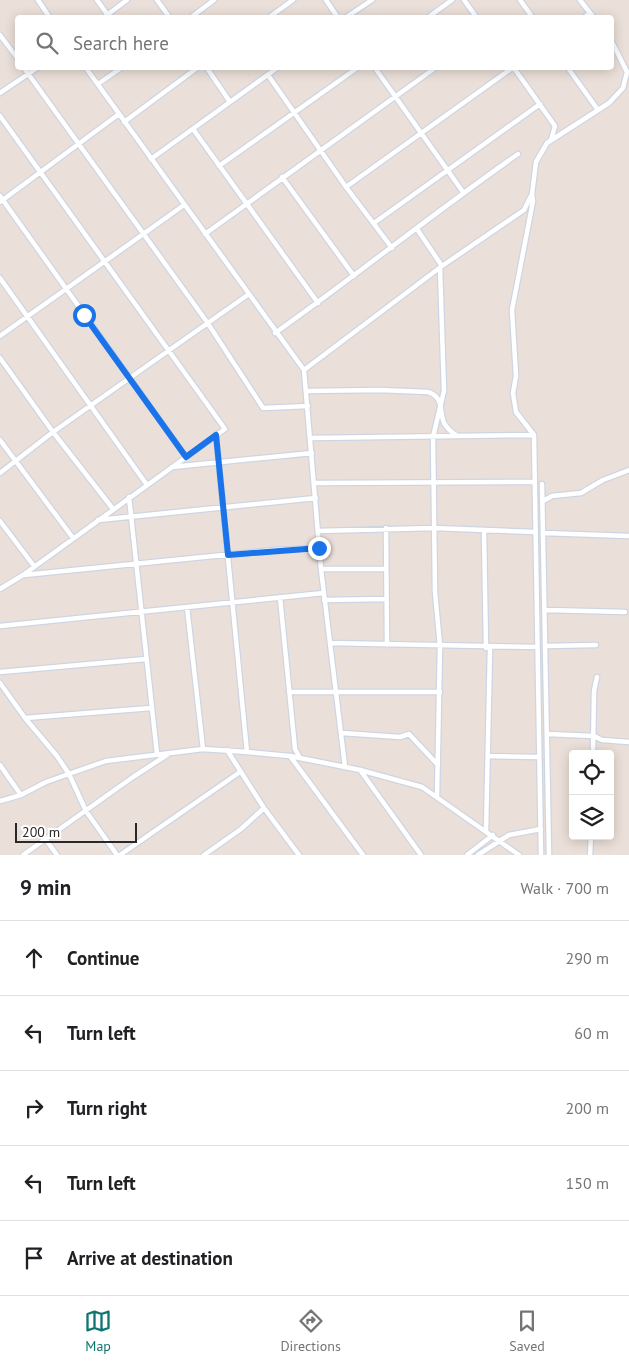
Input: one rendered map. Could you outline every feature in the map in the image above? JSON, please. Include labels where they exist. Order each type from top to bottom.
[{"type":"street","points":[[38,0],[48,15]]},
{"type":"street","points":[[97,0],[104,15]]},
{"type":"street","points":[[106,15],[127,0]]},
{"type":"street","points":[[157,0],[168,15]]},
{"type":"street","points":[[194,15],[214,0]]},
{"type":"street","points":[[272,15],[292,0]]},
{"type":"street","points":[[326,0],[336,15]]},
{"type":"street","points":[[350,15],[372,0]]},
{"type":"street","points":[[431,15],[452,0]]},
{"type":"street","points":[[464,0],[475,15]]},
{"type":"street","points":[[520,0],[531,15]]},
{"type":"street","points":[[580,0],[590,13],[587,15]]},
{"type":"street","points":[[0,35],[15,55]]},
{"type":"street","points":[[614,46],[627,72]]},
{"type":"street","points":[[541,855],[534,435],[516,412],[513,393],[516,376],[512,310],[533,201],[532,194],[536,162],[547,143],[609,103],[623,88],[629,66]]},
{"type":"street","points":[[25,70],[207,322],[263,408],[308,406]]},
{"type":"street","points":[[0,92],[34,70]]},
{"type":"street","points":[[88,70],[275,333],[304,370],[315,483],[320,569],[346,767]]},
{"type":"street","points":[[98,84],[118,70]]},
{"type":"street","points":[[124,122],[194,70]]},
{"type":"street","points":[[208,70],[230,102]]},
{"type":"street","points":[[151,159],[275,70]]},
{"type":"street","points":[[219,166],[354,70]]},
{"type":"street","points":[[376,70],[463,192]]},
{"type":"street","points":[[205,234],[320,149],[432,70]]},
{"type":"street","points":[[346,188],[510,70]]},
{"type":"street","points":[[514,70],[555,126],[551,140]]},
{"type":"street","points":[[569,70],[598,110]]},
{"type":"street","points":[[268,75],[346,188],[392,248]]},
{"type":"street","points":[[374,223],[540,104]]},
{"type":"street","points":[[119,114],[79,145],[1,199],[186,457]]},
{"type":"street","points":[[0,116],[225,429],[23,575],[0,589]]},
{"type":"street","points":[[193,129],[318,303]]},
{"type":"street","points":[[275,333],[392,248],[463,192],[518,154]]},
{"type":"street","points":[[282,177],[354,276]]},
{"type":"street","points":[[304,370],[441,267],[524,210],[532,194]]},
{"type":"street","points":[[0,336],[184,205]]},
{"type":"street","points":[[417,229],[441,267],[444,391],[433,437],[435,592],[440,646],[437,797]]},
{"type":"street","points":[[0,278],[93,405],[147,484]]},
{"type":"street","points":[[0,473],[53,432],[249,294]]},
{"type":"street","points":[[1,361],[53,432],[114,509]]},
{"type":"street","points":[[306,391],[380,390],[428,392],[435,395],[440,403],[443,421],[447,428],[456,435]]},
{"type":"street","points":[[216,435],[247,752]]},
{"type":"street","points":[[311,438],[534,435]]},
{"type":"street","points":[[0,440],[73,538]]},
{"type":"street","points":[[171,468],[219,461],[312,453]]},
{"type":"street","points":[[543,501],[552,496],[581,494],[603,480],[629,470]]},
{"type":"street","points":[[315,483],[535,482]]},
{"type":"street","points":[[542,484],[546,610],[549,855]]},
{"type":"street","points":[[129,498],[157,754]]},
{"type":"street","points":[[97,520],[132,519],[316,498]]},
{"type":"street","points":[[0,520],[34,566]]},
{"type":"street","points":[[386,528],[387,645]]},
{"type":"street","points":[[318,531],[434,528],[535,532]]},
{"type":"street","points":[[484,530],[488,648],[486,831]]},
{"type":"street","points":[[544,533],[629,536]]},
{"type":"street","points":[[23,575],[319,548]]},
{"type":"street","points":[[320,569],[386,569]]},
{"type":"street","points":[[0,626],[324,594]]},
{"type":"street","points":[[280,598],[295,748],[300,758]]},
{"type":"street","points":[[324,600],[386,598]]},
{"type":"street","points":[[187,608],[203,749]]},
{"type":"street","points":[[546,610],[625,612]]},
{"type":"street","points":[[330,643],[537,648]]},
{"type":"street","points":[[546,646],[596,645]]},
{"type":"street","points":[[0,672],[146,659]]},
{"type":"street","points":[[593,750],[594,691],[597,676]]},
{"type":"street","points":[[0,683],[25,718],[57,756],[69,774],[86,811],[119,855],[240,772]]},
{"type":"street","points":[[289,692],[440,692]]},
{"type":"street","points":[[25,718],[151,708]]},
{"type":"street","points":[[342,734],[400,737],[409,734],[438,765]]},
{"type":"street","points":[[548,734],[594,736],[597,739],[629,742]]},
{"type":"street","points":[[0,801],[21,795],[69,774],[106,761],[203,749],[290,756],[360,770],[422,787],[519,855]]},
{"type":"street","points":[[226,750],[264,808],[300,855]]},
{"type":"street","points":[[23,855],[133,777],[173,752]]},
{"type":"street","points":[[290,756],[363,855]]},
{"type":"street","points":[[488,756],[539,757]]},
{"type":"street","points":[[0,765],[21,795]]},
{"type":"street","points":[[360,770],[421,855]]},
{"type":"street","points":[[204,855],[241,829],[264,808]]},
{"type":"street","points":[[478,855],[510,835],[541,830]]},
{"type":"street","points":[[467,855],[493,835]]},
{"type":"street","points":[[46,840],[57,855]]},
{"type":"street","points":[[590,855],[591,840]]},
{"type":"route","points":[[84,315],[186,457],[216,435],[228,555],[319,548]]}]
